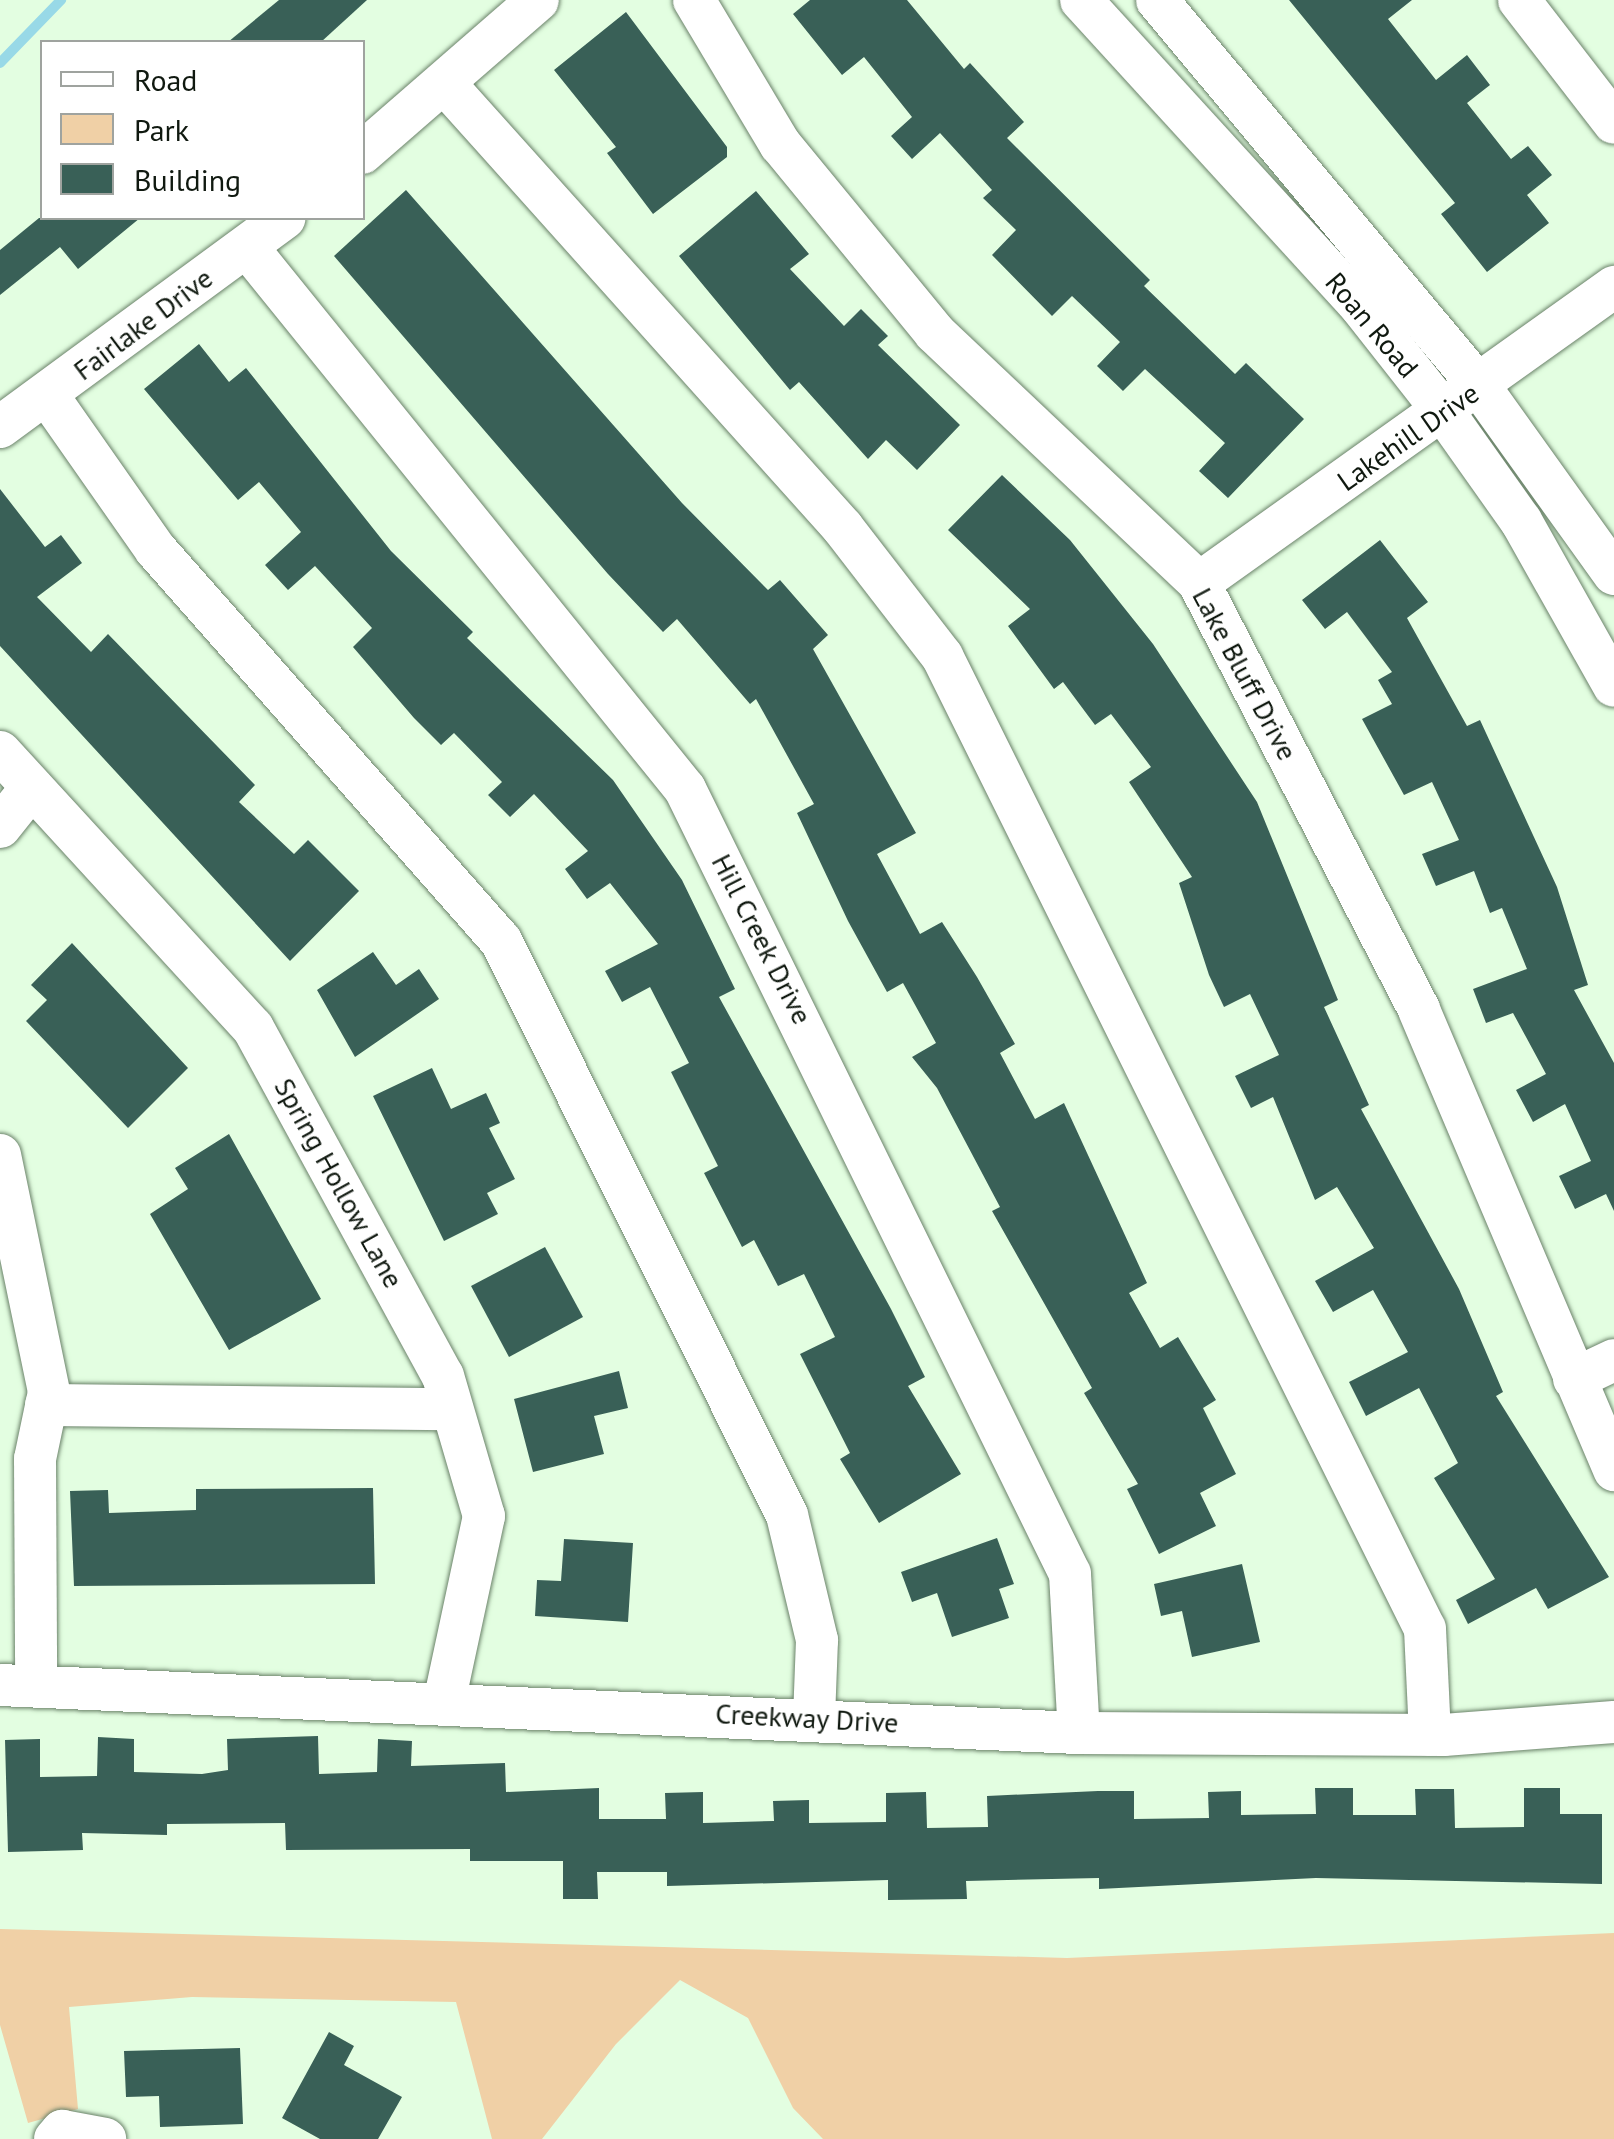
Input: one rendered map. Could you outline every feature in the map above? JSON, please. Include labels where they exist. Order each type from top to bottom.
[{"type":"street","points":[[365,151],[446,85],[538,0]]},
{"type":"street","name":"Lake Bluff Drive","points":[[694,0],[780,144],[935,334],[1199,583],[1420,1010],[1614,1470]]},
{"type":"street","name":"Roan Road","points":[[1081,0],[1362,308],[1444,411],[1521,521],[1614,686]]},
{"type":"street","name":"Roan Road","points":[[1157,0],[1480,387],[1614,574]]},
{"type":"street","points":[[1519,0],[1614,122]]},
{"type":"street","points":[[446,85],[843,528],[942,656],[1425,1628],[1430,1735]]},
{"type":"street","name":"Fairlake Drive","points":[[0,427],[48,396],[281,220]]},
{"type":"street","name":"Hill Creek Drive","points":[[247,247],[685,789],[1070,1574],[1078,1733]]},
{"type":"street","name":"Lakehill Drive","points":[[1199,583],[1480,387],[1614,287]]},
{"type":"street","points":[[48,396],[156,550],[501,942],[787,1515],[817,1640],[814,1719]]},
{"type":"street","name":"Spring Hollow Lane","points":[[0,752],[253,1028],[324,1149],[452,1409],[484,1516],[445,1698]]},
{"type":"street","points":[[0,827],[32,788]]},
{"type":"street","points":[[0,1155],[46,1405],[18,1686]]},
{"type":"street","points":[[1574,1379],[1614,1360]]},
{"type":"street","points":[[46,1405],[452,1409]]},
{"type":"street","name":"Creekway Drive","points":[[18,1686],[445,1698],[1078,1733],[1430,1735],[1614,1722]]},
{"type":"street","points":[[56,2139],[62,2130],[105,2139]]},
{"type":"green space","points":[[0,1929],[1067,1958],[1614,1933],[1614,2139],[823,2139],[793,2108],[748,2018],[680,1980],[616,2044],[542,2139],[492,2139],[456,2002],[192,1997],[69,2007],[78,2109],[28,2123],[0,2025]]},
{"type":"building","points":[[279,0],[367,0],[323,40],[230,40]]},
{"type":"building","points":[[810,0],[907,0],[964,69],[970,63],[1024,122],[1007,138],[1150,280],[1144,286],[1235,374],[1246,363],[1304,419],[1228,498],[1199,471],[1225,443],[1145,369],[1123,391],[1097,366],[1120,342],[1072,296],[1052,316],[992,255],[1016,230],[983,198],[992,190],[940,133],[912,159],[891,136],[912,117],[864,57],[842,75],[793,14]]},
{"type":"building","points":[[1289,0],[1412,0],[1388,19],[1436,80],[1467,55],[1490,85],[1467,103],[1511,159],[1528,146],[1552,175],[1527,195],[1549,223],[1487,272],[1441,214],[1455,203]]},
{"type":"building","points":[[626,12],[727,147],[727,157],[653,214],[607,153],[616,147],[554,70]]},
{"type":"building","points":[[406,190],[682,503],[768,590],[780,580],[828,635],[813,649],[916,833],[877,854],[920,934],[942,922],[977,977],[1015,1044],[1000,1053],[1035,1119],[1064,1103],[1147,1283],[1129,1293],[1160,1348],[1178,1337],[1216,1400],[1203,1408],[1236,1474],[1200,1493],[1216,1526],[1159,1554],[1127,1489],[1138,1484],[1084,1393],[1092,1388],[992,1211],[1000,1207],[937,1088],[912,1057],[936,1043],[903,983],[887,992],[848,921],[797,813],[814,804],[756,699],[750,704],[677,619],[663,632],[608,574],[334,256]]},
{"type":"building","points":[[756,191],[809,254],[790,269],[844,326],[861,309],[888,336],[878,345],[960,425],[917,470],[886,440],[868,459],[799,382],[790,390],[679,256]]},
{"type":"building","points":[[39,218],[138,220],[78,269],[60,247],[0,295],[0,250]]},
{"type":"building","points":[[199,344],[229,382],[246,368],[391,551],[473,632],[467,638],[613,780],[682,880],[735,989],[719,997],[891,1309],[925,1377],[908,1386],[961,1474],[879,1523],[840,1459],[850,1453],[800,1354],[835,1337],[804,1274],[778,1286],[754,1240],[742,1247],[704,1173],[718,1166],[671,1072],[689,1063],[650,987],[622,1002],[605,971],[658,944],[610,883],[587,899],[565,869],[588,851],[534,794],[510,817],[488,795],[502,782],[454,733],[441,745],[414,718],[353,647],[372,628],[315,566],[288,590],[265,565],[301,532],[259,482],[238,500],[144,389]]},
{"type":"building","points":[[1002,475],[1070,540],[1153,644],[1257,802],[1338,1000],[1324,1007],[1369,1105],[1361,1109],[1459,1289],[1503,1392],[1496,1396],[1609,1577],[1548,1609],[1536,1588],[1468,1624],[1456,1600],[1495,1579],[1434,1478],[1458,1463],[1419,1388],[1366,1416],[1349,1382],[1408,1352],[1373,1290],[1333,1312],[1315,1281],[1374,1248],[1337,1187],[1315,1200],[1273,1097],[1251,1108],[1235,1076],[1279,1055],[1250,994],[1224,1007],[1209,975],[1179,883],[1192,877],[1129,782],[1151,767],[1111,714],[1095,725],[1063,682],[1054,689],[1008,626],[1030,609],[948,530]]},
{"type":"building","points":[[0,489],[45,547],[61,535],[82,563],[37,597],[91,652],[108,634],[255,785],[239,802],[294,854],[308,840],[359,891],[290,961],[0,646]]},
{"type":"building","points":[[1380,540],[1428,602],[1407,618],[1467,726],[1480,720],[1557,887],[1588,985],[1574,990],[1614,1063],[1614,1211],[1606,1194],[1575,1209],[1559,1176],[1591,1161],[1565,1104],[1533,1122],[1516,1090],[1546,1074],[1513,1013],[1486,1023],[1473,989],[1527,969],[1502,908],[1490,913],[1474,871],[1436,886],[1422,854],[1459,840],[1432,782],[1404,795],[1362,719],[1392,704],[1378,680],[1392,672],[1347,612],[1325,629],[1302,600]]},
{"type":"building","points":[[72,943],[188,1068],[128,1128],[26,1021],[47,1000],[31,985]]},
{"type":"building","points":[[373,952],[396,985],[419,969],[439,999],[355,1057],[317,990]]},
{"type":"building","points":[[432,1068],[451,1109],[486,1093],[500,1123],[489,1128],[515,1179],[487,1193],[498,1214],[444,1241],[373,1096]]},
{"type":"building","points":[[229,1134],[321,1299],[229,1350],[150,1214],[188,1189],[175,1168]]},
{"type":"building","points":[[545,1247],[583,1317],[509,1357],[471,1286]]},
{"type":"building","points":[[619,1371],[628,1408],[594,1416],[604,1454],[533,1472],[514,1399]]},
{"type":"building","points":[[373,1488],[375,1584],[74,1586],[70,1491],[108,1490],[109,1513],[196,1510],[196,1489]]},
{"type":"building","points":[[997,1538],[1014,1584],[999,1589],[1009,1618],[952,1637],[937,1593],[912,1602],[901,1572]]},
{"type":"building","points":[[564,1539],[633,1543],[628,1622],[535,1616],[537,1580],[561,1581]]},
{"type":"building","points":[[1242,1564],[1260,1642],[1192,1657],[1182,1611],[1161,1616],[1154,1584]]},
{"type":"building","points":[[318,1736],[319,1774],[377,1772],[378,1739],[412,1741],[411,1766],[505,1763],[506,1792],[599,1788],[599,1819],[666,1819],[665,1793],[703,1792],[703,1823],[774,1821],[773,1801],[809,1800],[809,1823],[886,1822],[886,1793],[926,1792],[927,1828],[988,1827],[987,1796],[1098,1791],[1134,1791],[1134,1819],[1209,1818],[1208,1792],[1241,1791],[1241,1815],[1316,1814],[1315,1788],[1353,1788],[1353,1815],[1416,1815],[1415,1789],[1454,1789],[1455,1828],[1524,1827],[1524,1788],[1560,1788],[1560,1814],[1602,1814],[1602,1884],[1316,1878],[1099,1889],[1099,1878],[966,1881],[967,1899],[888,1900],[888,1880],[667,1886],[667,1872],[597,1872],[598,1899],[563,1899],[563,1861],[470,1861],[470,1849],[286,1850],[285,1823],[167,1824],[167,1835],[82,1833],[83,1850],[8,1852],[5,1740],[40,1739],[40,1777],[97,1776],[98,1737],[134,1739],[134,1772],[202,1774],[228,1770],[227,1739]]},
{"type":"building","points":[[329,2032],[354,2046],[344,2065],[402,2097],[378,2139],[320,2139],[282,2118]]},
{"type":"building","points":[[240,2048],[243,2124],[160,2127],[159,2096],[126,2097],[124,2051]]},
{"type":"waterway","points":[[0,63],[61,0]]}]
